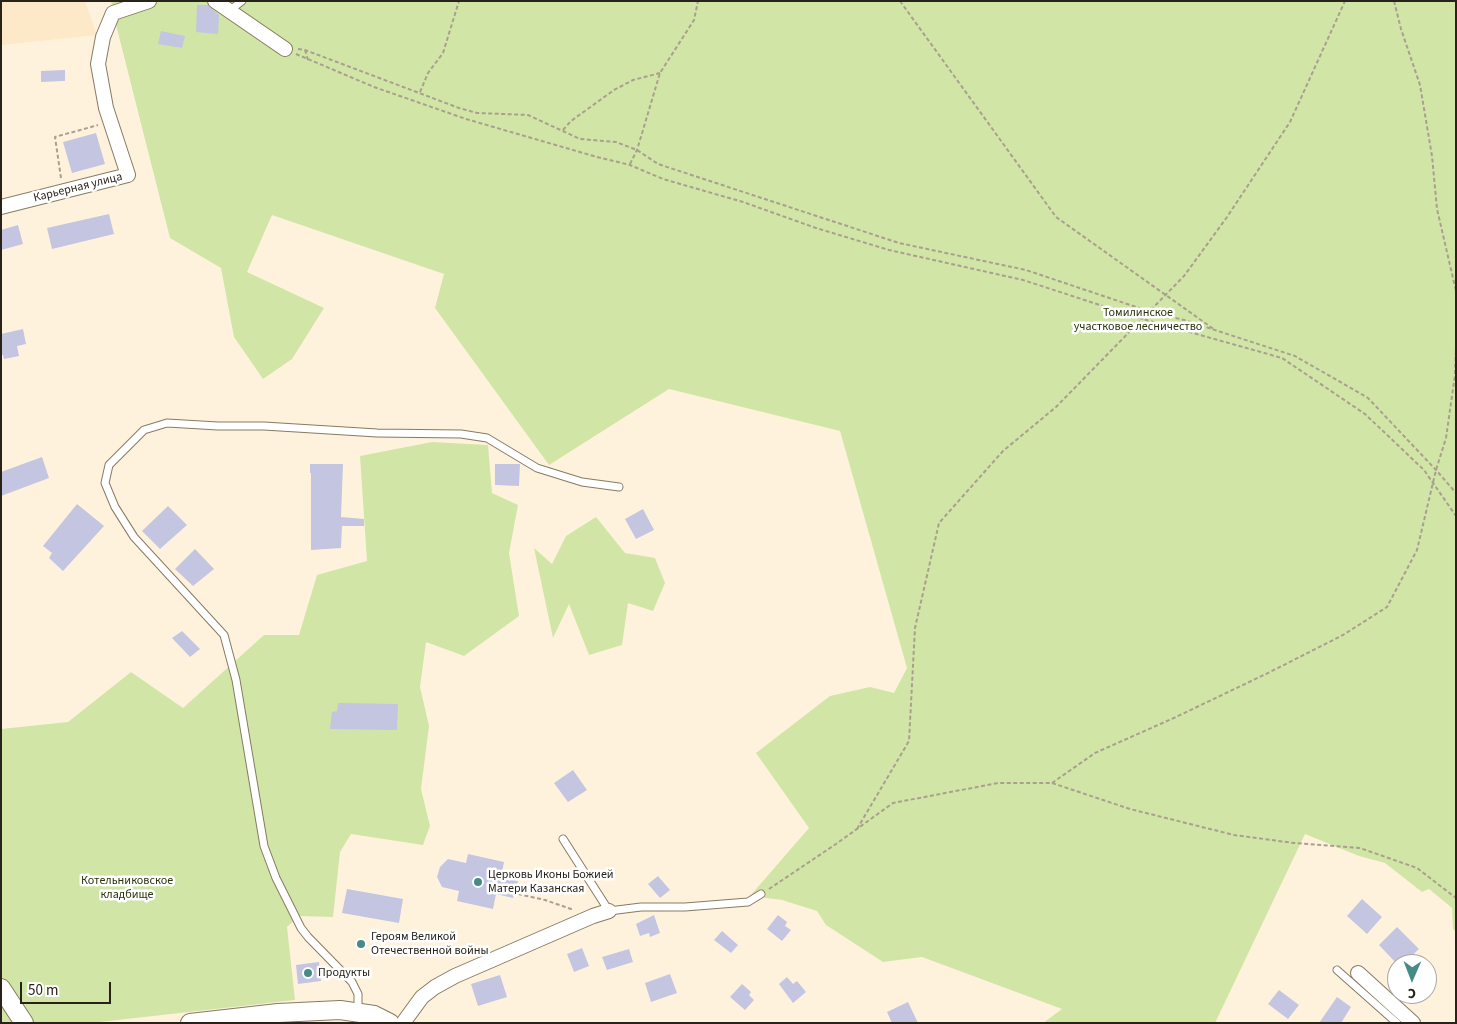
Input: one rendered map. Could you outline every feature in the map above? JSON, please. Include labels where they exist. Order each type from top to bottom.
[{"type":"street","name":"Карьерная улица","points":[[1,207],[128,175],[106,108],[98,64],[103,36],[113,14],[149,1]]},
{"type":"street","points":[[215,1],[291,49]]},
{"type":"street","points":[[403,1023],[422,997],[442,984],[593,916],[609,911]]},
{"type":"street","points":[[1358,973],[1414,1023]]},
{"type":"street","points":[[1,988],[24,1023]]},
{"type":"street","points":[[190,1023],[278,1018],[340,1010],[374,1015],[390,1023]]},
{"type":"lane","points":[[229,11],[242,1]]},
{"type":"lane","points":[[358,1012],[358,994],[352,982],[301,928],[276,878],[264,846],[236,680],[224,635],[134,537],[115,507],[105,482],[109,465],[144,430],[167,423],[264,426],[377,434],[460,434],[487,438],[537,468],[582,482],[619,487]]},
{"type":"lane","points":[[563,839],[609,911],[641,907],[685,907],[748,902],[761,894]]},
{"type":"lane","points":[[1337,970],[1398,1023]]},
{"type":"path","points":[[420,93],[428,73],[443,53],[458,1]]},
{"type":"path","points":[[630,164],[638,150],[660,73],[694,20],[698,1]]},
{"type":"path","points":[[900,1],[1056,217],[1217,331]]},
{"type":"path","points":[[857,829],[909,741],[916,628],[939,523],[1003,451],[1056,408],[1167,296],[1184,276],[1227,217],[1290,122],[1345,1]]},
{"type":"path","points":[[1394,1],[1420,85],[1432,156],[1437,209],[1456,291]]},
{"type":"path","points":[[291,49],[305,50],[477,113],[528,115],[580,139],[616,142],[638,150],[658,164],[899,243],[1026,270],[1151,312],[1184,320],[1295,356],[1368,398],[1456,493]]},
{"type":"path","points":[[291,49],[308,60],[374,87],[466,118],[597,157],[630,164],[663,179],[743,202],[816,228],[889,250],[1023,280],[1143,319],[1282,358],[1364,414],[1424,470],[1456,516]]},
{"type":"path","points":[[305,50],[308,60]]},
{"type":"path","points":[[563,130],[571,121],[614,90],[633,80],[660,73]]},
{"type":"path","points":[[62,192],[55,137],[110,122]]},
{"type":"path","points":[[1052,783],[1095,753],[1176,717],[1343,636],[1387,607],[1418,550],[1436,470],[1446,438],[1455,375],[1456,346]]},
{"type":"path","points":[[761,894],[893,803],[998,783],[1052,783],[1130,809],[1234,835],[1294,843],[1360,848],[1417,868],[1456,898]]},
{"type":"path","points":[[518,894],[545,900],[593,916]]},
{"type":"shaded area","points":[[1,1],[85,1],[97,35],[1,45]]},
{"type":"green space","name":"Томилинское участковое лесничество","points":[[111,1],[1456,1],[1456,932],[1453,929],[1452,908],[1429,889],[1422,892],[1385,863],[1359,856],[1305,834],[1215,1023],[1043,1023],[1062,1009],[922,957],[883,962],[826,925],[817,911],[782,900],[750,896],[809,828],[756,753],[830,696],[870,687],[894,693],[907,668],[840,431],[669,389],[549,465],[435,308],[444,274],[272,215],[247,272],[324,308],[292,359],[263,379],[234,337],[221,268],[170,238]]},
{"type":"green space","name":"Котельниковское кладбище","points":[[432,442],[488,445],[492,493],[518,505],[509,553],[519,616],[464,656],[426,642],[420,687],[429,726],[421,789],[430,826],[423,845],[351,834],[340,852],[333,917],[299,916],[287,927],[295,1000],[91,1023],[1,1023],[1,729],[68,722],[131,672],[183,708],[264,635],[299,635],[317,575],[367,561],[360,456]]},
{"type":"green space","points":[[596,517],[625,553],[655,558],[665,583],[653,611],[628,603],[622,645],[589,655],[569,604],[553,638],[534,548],[552,564],[566,536]]},
{"type":"building","points":[[197,5],[208,5],[219,15],[218,34],[196,32]]},
{"type":"building","points":[[161,31],[185,36],[182,48],[158,44]]},
{"type":"building","points":[[65,70],[65,81],[41,82],[41,71]]},
{"type":"building","points":[[96,133],[105,164],[72,173],[63,142]]},
{"type":"building","points":[[109,214],[114,234],[52,249],[47,228]]},
{"type":"building","points":[[18,225],[23,244],[1,250],[1,230]]},
{"type":"building","points":[[23,329],[26,344],[17,346],[19,356],[4,359],[3,355],[1,355],[1,334]]},
{"type":"building","points":[[42,457],[49,478],[1,496],[1,472]]},
{"type":"building","points":[[310,464],[343,464],[341,517],[364,519],[364,526],[342,526],[341,548],[311,550]]},
{"type":"building","points":[[495,464],[520,464],[519,486],[495,485]]},
{"type":"building","points":[[77,504],[104,526],[63,571],[49,558],[52,553],[43,546]]},
{"type":"building","points":[[168,506],[187,525],[160,549],[142,531]]},
{"type":"building","points":[[643,509],[654,530],[636,539],[625,519]]},
{"type":"building","points":[[195,549],[214,569],[193,586],[175,569]]},
{"type":"building","points":[[182,631],[200,649],[190,657],[172,638]]},
{"type":"building","points":[[338,703],[398,704],[397,730],[330,729],[332,712],[337,711]]},
{"type":"building","points":[[573,770],[587,790],[568,802],[554,783]]},
{"type":"building","name":"Церковь Иконы Божией Матери Казанская","points":[[468,854],[504,862],[501,877],[518,881],[513,898],[496,894],[493,909],[457,901],[459,891],[442,887],[437,877],[440,867],[448,859],[466,863]]},
{"type":"building","points":[[658,876],[670,890],[660,898],[648,884]]},
{"type":"building","points":[[347,889],[403,899],[399,923],[342,913]]},
{"type":"building","points":[[1362,899],[1382,917],[1367,934],[1347,916]]},
{"type":"building","points":[[654,915],[660,933],[650,937],[649,933],[640,936],[636,924]]},
{"type":"building","points":[[778,915],[787,922],[785,926],[791,930],[782,941],[767,929]]},
{"type":"building","points":[[1397,927],[1419,949],[1414,954],[1388,954],[1379,945]]},
{"type":"building","points":[[722,931],[738,945],[731,953],[714,940]]},
{"type":"building","points":[[582,948],[589,966],[574,972],[567,954]]},
{"type":"building","points":[[629,949],[633,962],[607,970],[602,957]]},
{"type":"building","points":[[319,962],[321,981],[298,984],[296,965]]},
{"type":"building","points":[[670,974],[677,993],[651,1002],[645,983]]},
{"type":"building","points":[[500,975],[507,997],[478,1006],[471,984]]},
{"type":"building","points":[[787,977],[793,984],[797,981],[806,992],[793,1003],[779,984]]},
{"type":"building","points":[[742,984],[751,992],[749,995],[754,1000],[745,1010],[730,997]]},
{"type":"building","points":[[1279,990],[1299,1005],[1288,1019],[1268,1004]]},
{"type":"building","points":[[1337,997],[1351,1007],[1341,1023],[1319,1023]]},
{"type":"building","points":[[908,1002],[918,1023],[892,1023],[887,1012]]},
{"type":"place","name":"Церковь Иконы Божией Матери Казанская","points":[[478,882]]},
{"type":"place","name":"Героям Великой Отечественной войны","points":[[361,944]]},
{"type":"place","name":"Продукты","points":[[308,973]]}]
